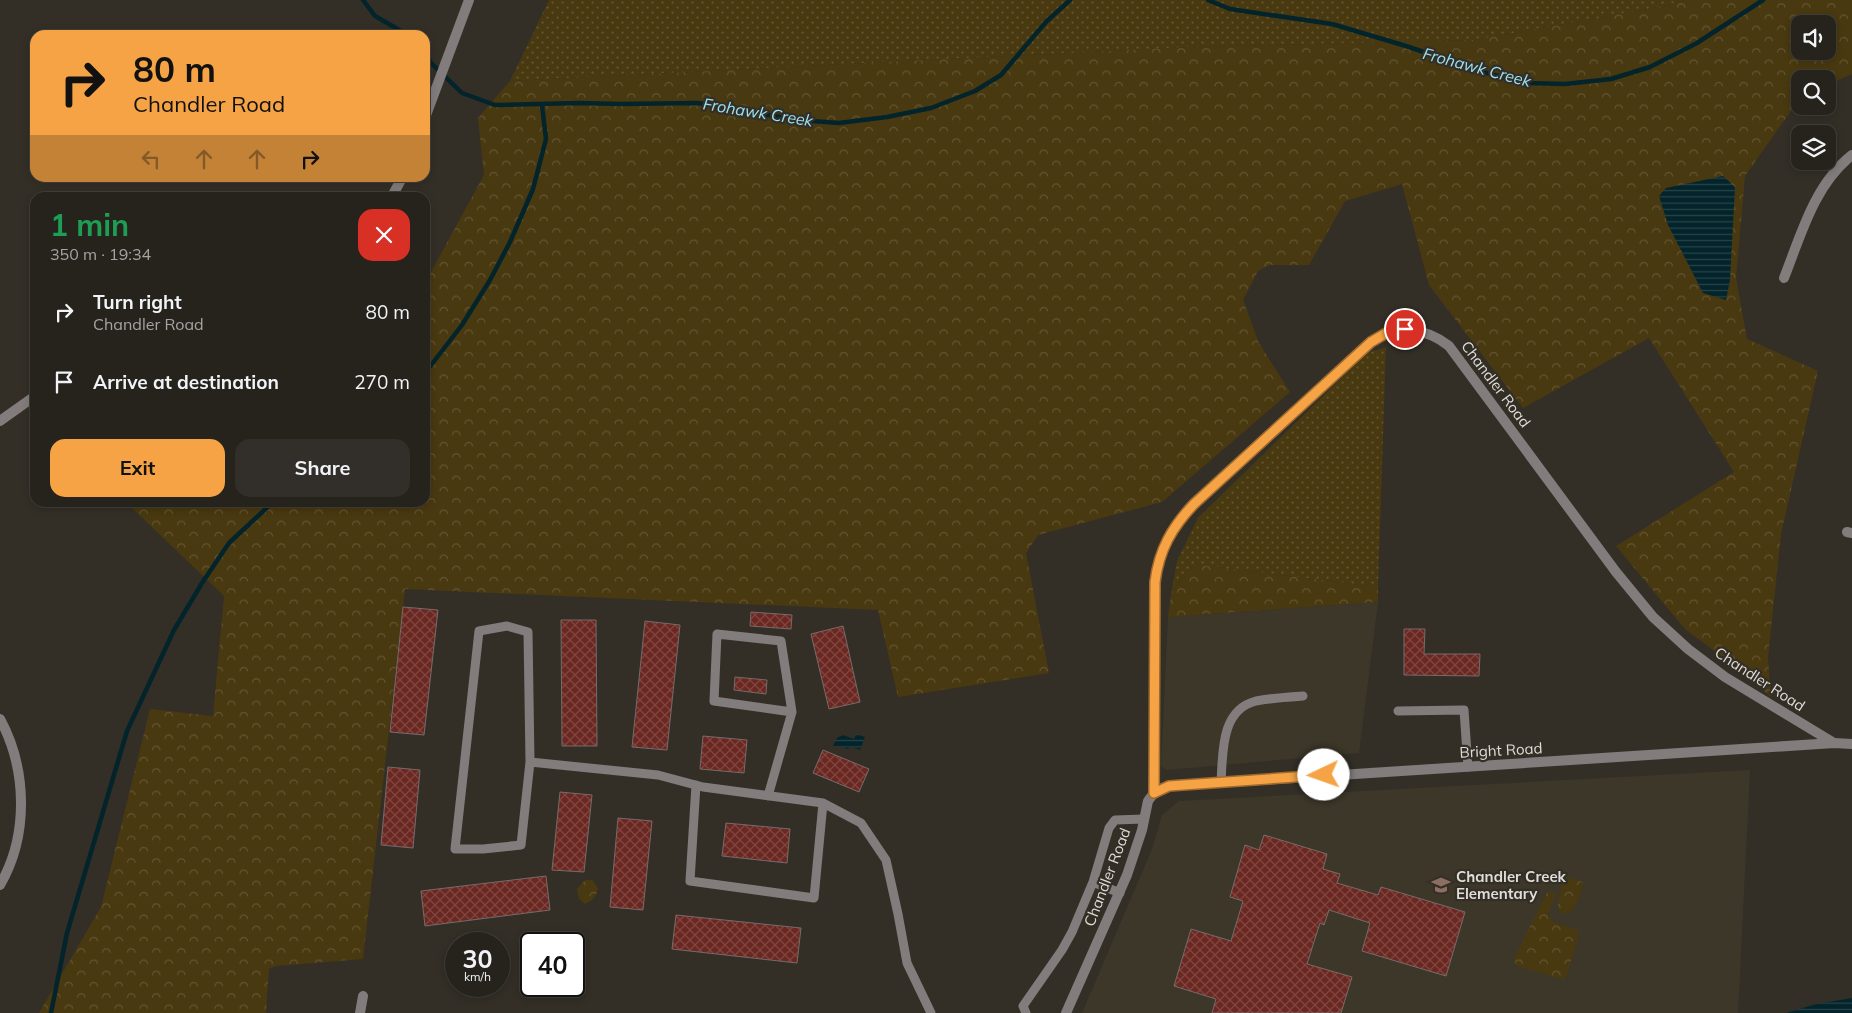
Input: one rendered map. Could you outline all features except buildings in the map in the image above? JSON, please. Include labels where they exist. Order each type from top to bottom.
[{"type":"street","points":[[430,102],[469,0]]},
{"type":"street","points":[[1784,278],[1818,195],[1830,177],[1852,155]]},
{"type":"street","name":"Chandler Road","points":[[1066,1013],[1120,893],[1136,852],[1148,801],[1154,793],[1155,582],[1159,558],[1167,540],[1180,519],[1194,504],[1328,380],[1371,342],[1388,332],[1405,329],[1425,332],[1435,336],[1449,346],[1616,572],[1654,617],[1688,649],[1725,677],[1834,743]]},
{"type":"street","points":[[0,421],[30,400]]},
{"type":"street","points":[[0,719],[14,751],[20,781],[21,802],[17,838],[10,865],[0,885]]},
{"type":"street","name":"Bright Road","points":[[1154,793],[1169,786],[1221,782],[1834,743],[1852,744]]},
{"type":"street","points":[[360,1013],[363,996]]},
{"type":"lane","points":[[507,626],[528,632],[530,762],[521,845],[483,849],[455,849],[479,631],[507,626]]},
{"type":"lane","points":[[768,796],[792,712],[781,641],[717,634],[714,701],[792,712]]},
{"type":"lane","points":[[1221,782],[1226,731],[1233,718],[1242,708],[1254,702],[1303,696]]},
{"type":"lane","points":[[1398,711],[1464,710],[1468,767]]},
{"type":"lane","points":[[530,762],[658,774],[703,788],[823,803],[861,823],[886,860],[907,963],[931,1013]]},
{"type":"lane","points":[[696,785],[690,881],[709,884],[814,898],[823,803]]},
{"type":"lane","points":[[1026,1013],[1023,1006],[1072,932],[1093,882],[1109,828],[1115,820],[1144,819]]},
{"type":"lane","points":[[1093,882],[1120,893]]},
{"type":"shaded area","points":[[1378,602],[1359,753],[1166,770],[1161,765],[1168,617]]},
{"type":"shaded area","name":"Chandler Creek Elementary","points":[[1750,770],[1738,1013],[1082,1013],[1152,849],[1162,815],[1179,801]]},
{"type":"green space","points":[[549,0],[1685,0],[1659,7],[1475,40],[1188,47],[510,81]]},
{"type":"green space","points":[[1685,0],[1852,0],[1852,74],[1836,81],[1836,70],[1791,70],[1791,111],[1745,176],[1736,278],[1747,339],[1818,371],[1781,534],[1768,657],[1771,697],[1744,673],[1685,629],[1616,546],[1734,472],[1649,338],[1523,408],[1429,285],[1402,184],[1345,201],[1309,265],[1270,265],[1258,271],[1243,300],[1259,343],[1290,392],[1162,502],[1038,535],[1026,553],[1049,673],[898,697],[878,610],[405,589],[363,959],[276,966],[269,969],[266,1013],[39,1013],[101,907],[150,709],[213,716],[224,596],[132,507],[430,507],[430,274],[484,175],[478,118],[510,81],[1188,47],[1475,40],[1659,7]]},
{"type":"green space","points":[[1386,347],[1378,587],[1201,565],[1186,571],[1171,595],[1177,561],[1198,518],[1367,353]]},
{"type":"green space","points":[[1201,565],[1378,587],[1378,602],[1168,617],[1171,595],[1186,571]]},
{"type":"green space","points":[[1564,877],[1583,882],[1575,906],[1564,914],[1558,909],[1558,900]]},
{"type":"green space","points":[[585,880],[592,880],[598,888],[594,898],[585,904],[579,899],[577,889]]},
{"type":"green space","points":[[1548,891],[1556,894],[1547,915],[1552,917],[1550,921],[1580,931],[1565,980],[1516,966],[1514,958]]},
{"type":"water","points":[[1723,176],[1735,187],[1730,280],[1726,300],[1703,293],[1668,225],[1659,196],[1666,188]]},
{"type":"water","points":[[856,734],[865,737],[860,750],[850,746],[848,749],[833,746],[837,738],[843,735],[854,739]]},
{"type":"water","points":[[1852,998],[1852,1013],[1786,1013],[1816,1004]]},
{"type":"waterway","name":"Frohawk Creek","points":[[363,0],[375,16],[399,30]]},
{"type":"waterway","name":"Frohawk Creek","points":[[430,61],[462,93],[495,105],[698,103],[798,120],[839,123],[887,117],[931,108],[975,91],[1001,75],[1046,22],[1070,0]]},
{"type":"waterway","name":"Frohawk Creek","points":[[1208,0],[1230,9],[1332,24],[1483,72],[1526,83],[1565,84],[1611,79],[1650,67],[1697,43],[1763,0]]},
{"type":"waterway","points":[[430,367],[462,325],[490,280],[510,242],[533,189],[546,139],[542,105]]},
{"type":"waterway","points":[[51,1013],[67,933],[127,731],[174,630],[202,583],[229,543],[268,507]]},
{"type":"place","name":"Chandler Creek Elementary","points":[[1441,885]]},
{"type":"route","points":[[1324,775],[1169,786],[1154,793],[1156,570],[1159,558],[1173,528],[1194,504],[1371,342],[1380,335],[1405,329]]}]
